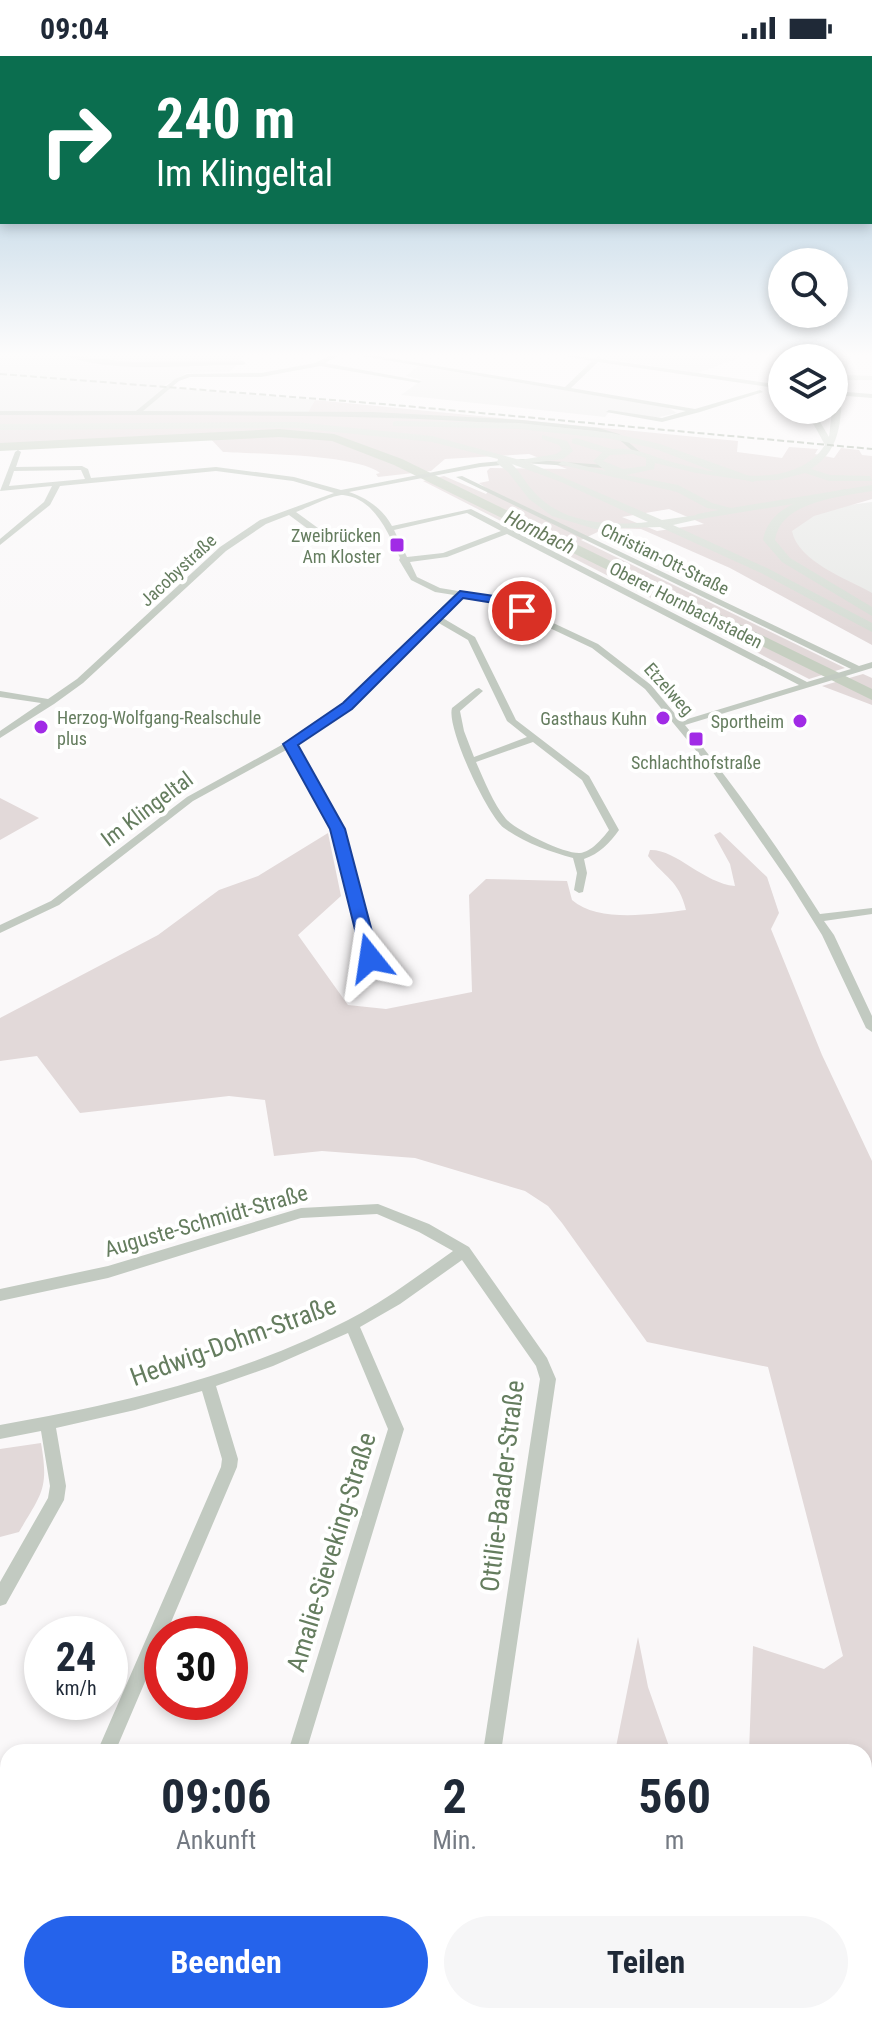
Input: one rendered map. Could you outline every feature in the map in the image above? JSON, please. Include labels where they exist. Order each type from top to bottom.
[{"type":"highway","points":[[464,447],[502,458],[554,465],[776,568],[872,618]]},
{"type":"highway","points":[[469,447],[502,458],[524,461],[559,457],[568,451],[565,447]]},
{"type":"highway","points":[[488,447],[502,458],[540,504],[587,523],[639,526],[700,516]]},
{"type":"highway","points":[[576,447],[607,457]]},
{"type":"highway","points":[[587,447],[607,457]]},
{"type":"highway","points":[[659,447],[728,474],[753,479]]},
{"type":"highway","points":[[524,461],[765,571],[872,628]]},
{"type":"highway","points":[[599,497],[558,483],[540,485],[538,493],[554,506],[578,516],[609,522],[689,514],[707,502]]},
{"type":"highway","points":[[844,486],[802,502],[772,523],[768,531],[771,545],[786,560],[872,612]]},
{"type":"main road","points":[[679,489],[675,481],[682,475],[753,479],[791,473],[823,456],[828,447]]},
{"type":"main road","points":[[607,457],[637,452],[650,465],[656,478],[707,502],[739,509]]},
{"type":"main road","points":[[607,457],[631,472],[679,489]]},
{"type":"main road","points":[[554,465],[679,489]]},
{"type":"main road","points":[[631,472],[650,465],[689,467],[723,477]]},
{"type":"main road","points":[[803,469],[844,486],[872,488]]},
{"type":"main road","points":[[844,486],[872,479]]},
{"type":"main road","points":[[700,516],[709,508],[707,502]]},
{"type":"main road","points":[[707,502],[802,502]]},
{"type":"main road","points":[[700,516],[765,504]]},
{"type":"street","points":[[554,465],[607,457],[622,447]]},
{"type":"street","points":[[631,447],[637,452]]},
{"type":"street","points":[[2,489],[15,469],[18,452]]},
{"type":"street","points":[[554,465],[607,457]]},
{"type":"street","points":[[2,489],[88,478],[216,469],[294,479],[345,491],[437,473],[524,461]]},
{"type":"street","points":[[15,469],[85,469],[88,478]]},
{"type":"street","name":"Christian-Ott-Straße","points":[[460,477],[855,670]]},
{"type":"street","points":[[0,543],[47,503],[56,493],[57,484]]},
{"type":"street","name":"Jacobystraße","points":[[0,735],[80,681],[230,544],[259,524],[345,491]]},
{"type":"street","name":"Etzelweg","points":[[345,491],[376,508],[403,560],[419,581],[438,590],[503,602],[595,646],[636,676],[680,724],[761,832],[819,918],[872,1028]]},
{"type":"street","name":"Oberer Hornbachstaden","points":[[389,529],[466,510],[811,684]]},
{"type":"street","points":[[292,513],[330,541]]},
{"type":"street","points":[[403,560],[444,555],[507,531]]},
{"type":"street","name":"Im Klingeltal","points":[[0,929],[47,908],[190,799],[290,744],[347,706],[460,594]]},
{"type":"street","points":[[438,619],[472,639],[509,717],[586,778],[613,825],[612,835],[589,853],[578,857],[505,824],[471,761],[454,713],[479,691]]},
{"type":"street","points":[[680,724],[872,665]]},
{"type":"street","points":[[0,694],[51,702]]},
{"type":"street","points":[[471,761],[534,738]]},
{"type":"street","points":[[290,744],[338,829],[370,958]]},
{"type":"street","points":[[578,857],[582,873],[579,890]]},
{"type":"street","points":[[819,918],[872,911]]},
{"type":"street","name":"Auguste-Schmidt-Straße","points":[[0,1295],[108,1272],[243,1229],[317,1210],[369,1208],[389,1212],[464,1251]]},
{"type":"street","name":"Hedwig-Dohm-Straße","points":[[0,1432],[48,1424],[207,1382],[352,1325],[464,1251]]},
{"type":"street","name":"Ottilie-Baader-Straße","points":[[464,1251],[542,1363],[548,1379],[493,1744]]},
{"type":"street","name":"Amalie-Sieveking-Straße","points":[[299,1744],[396,1429],[352,1325]]},
{"type":"street","points":[[109,1744],[229,1467],[229,1454],[207,1382]]},
{"type":"street","points":[[0,1598],[56,1500],[58,1486],[48,1424]]},
{"type":"shaded area","points":[[0,447],[51,447],[0,450]]},
{"type":"shaded area","points":[[218,447],[737,447],[737,452],[782,458],[789,447],[818,449],[815,454],[834,458],[841,448],[859,450],[862,455],[872,456],[872,499],[814,516],[792,531],[796,542],[814,561],[872,593],[872,645],[730,568],[641,529],[606,528],[581,540],[845,668],[809,679],[423,481],[444,476],[486,494],[489,490],[479,483],[489,481],[487,471],[490,468],[567,469],[529,454],[445,459],[431,471],[378,477],[376,474],[380,473],[350,462],[223,452]],"holes":[[[669,509],[704,524],[657,531],[622,517]]]},
{"type":"shaded area","points":[[872,502],[872,601],[794,554],[790,523],[834,507]]},
{"type":"shaded area","points":[[863,674],[872,678],[872,705],[822,686]]},
{"type":"shaded area","points":[[0,798],[39,818],[0,840]]},
{"type":"shaded area","points":[[720,832],[767,877],[779,913],[771,929],[822,1055],[872,1161],[872,1744],[749,1744],[753,1646],[824,1669],[843,1656],[768,1367],[647,1342],[562,1223],[548,1206],[525,1191],[415,1158],[322,1151],[274,1156],[265,1100],[229,1096],[80,1113],[37,1056],[0,1061],[0,1018],[158,935],[219,890],[258,876],[328,833],[341,896],[298,935],[348,1005],[386,1009],[472,992],[469,895],[486,879],[567,881],[572,900],[596,912],[642,915],[686,910],[675,885],[648,856],[650,850],[670,855],[712,879],[735,886],[730,864],[714,835]]},
{"type":"shaded area","points":[[41,1443],[44,1471],[42,1490],[19,1532],[0,1537],[0,1449]]},
{"type":"shaded area","points":[[638,1637],[648,1687],[668,1744],[617,1744]]},
{"type":"waterway","name":"Hornbach","points":[[358,447],[398,462],[872,695]]},
{"type":"railway","points":[[849,447],[872,449]]},
{"type":"place","name":"Zweibrücken Am Kloster","points":[[397,545]]},
{"type":"place","name":"Gasthaus Kuhn","points":[[663,718]]},
{"type":"place","name":"Sportheim","points":[[800,721]]},
{"type":"place","name":"Herzog-Wolfgang-Realschule plus","points":[[41,727]]},
{"type":"place","name":"Schlachthofstraße","points":[[696,739]]},
{"type":"route","points":[[370,958],[338,829],[290,744],[347,706],[460,594],[497,600],[522,611]]}]
